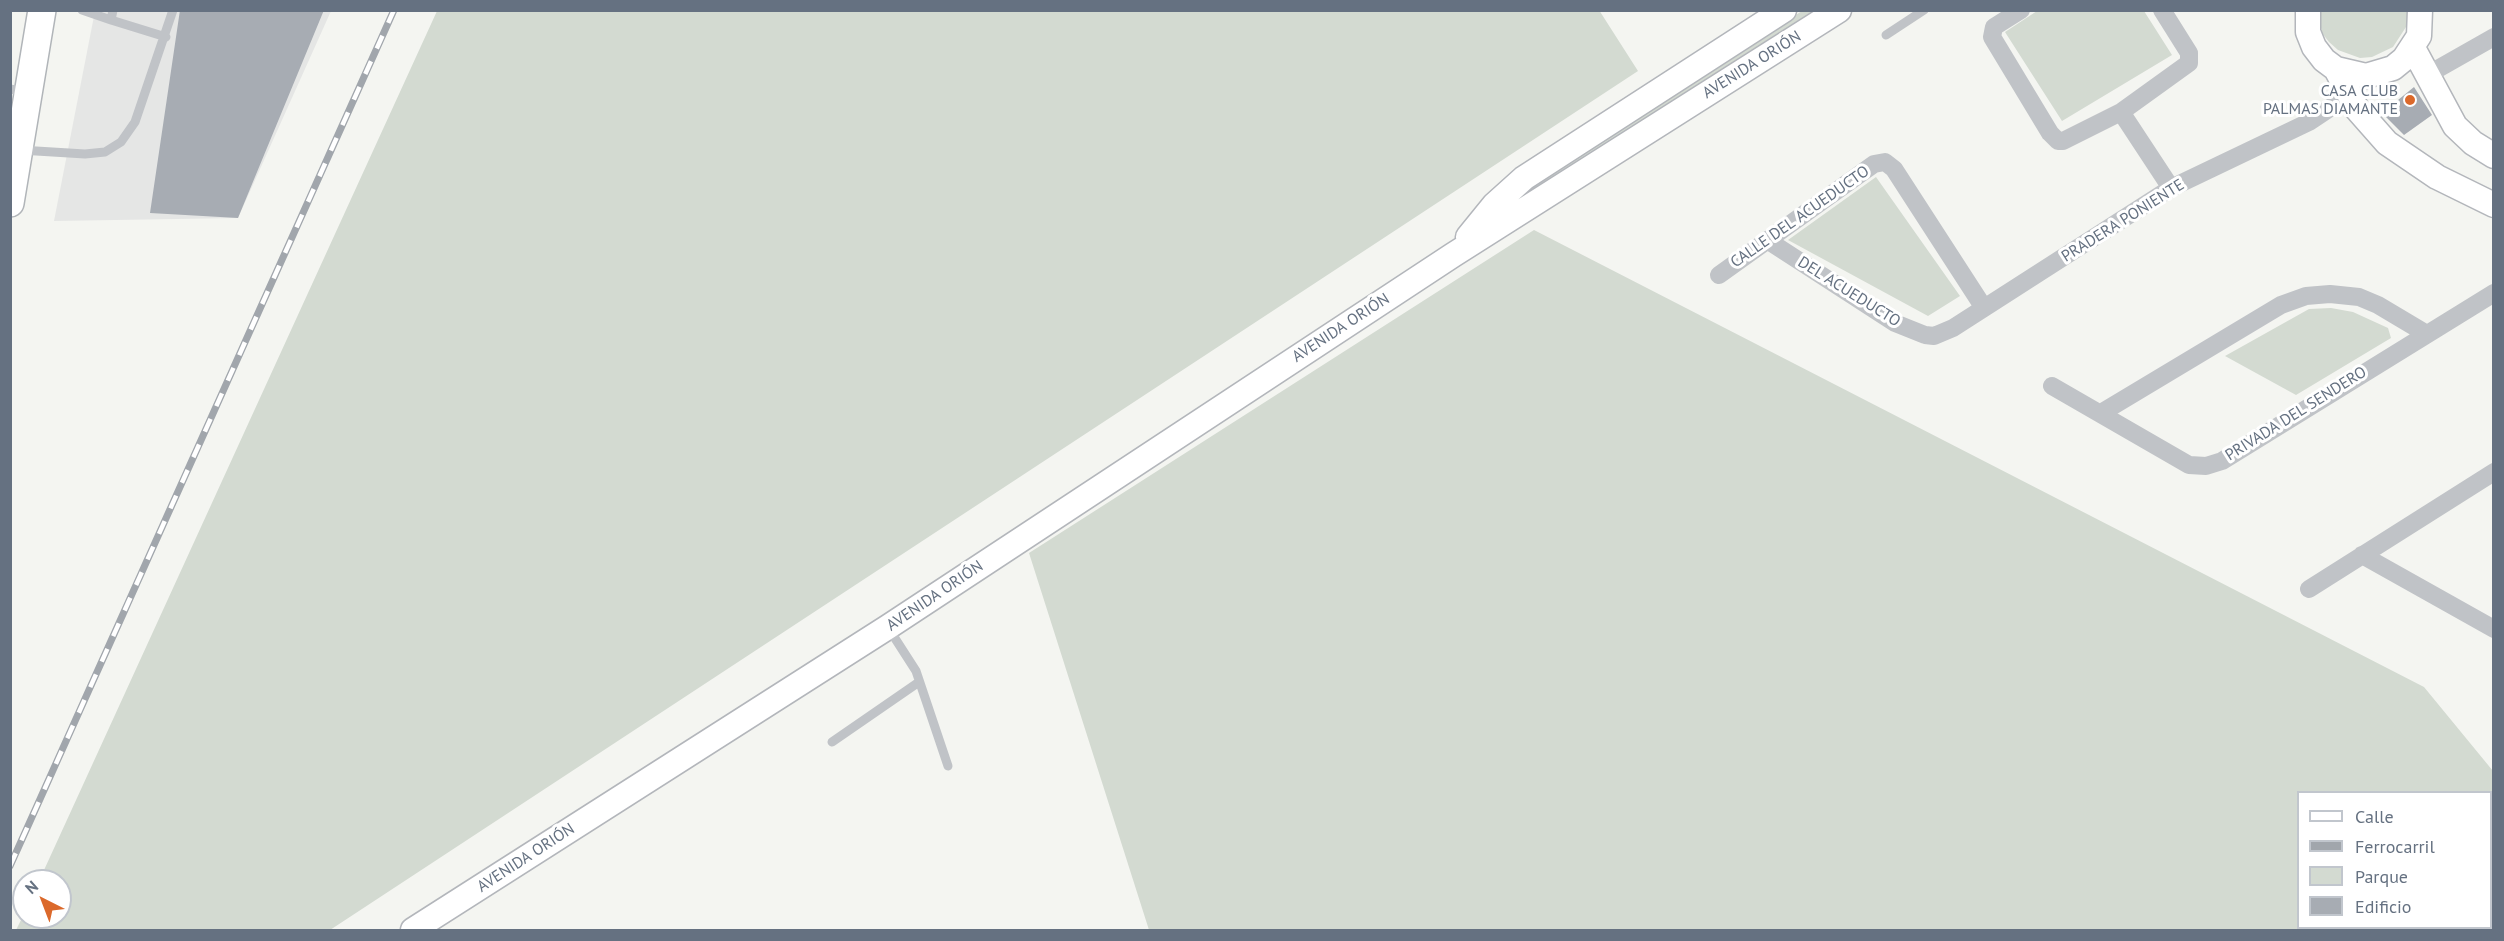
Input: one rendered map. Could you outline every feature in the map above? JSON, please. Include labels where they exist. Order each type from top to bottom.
[{"type":"main road","points":[[10,203],[20,91],[42,10]]},
{"type":"street","name":"AVENIDA ORIÓN","points":[[1453,255],[1494,206],[1524,178],[1784,10]]},
{"type":"street","name":"AVENIDA ORIÓN","points":[[413,930],[888,627],[1453,255],[1839,10]]},
{"type":"street","points":[[2021,10],[1994,27],[1992,37],[2058,141],[2068,140],[2121,112],[2190,61],[2189,53],[2162,10]]},
{"type":"street","points":[[2308,10],[2308,32],[2314,47],[2336,69],[2348,96],[2387,143],[2437,177],[2493,206]]},
{"type":"street","points":[[2336,69],[2352,75],[2380,74],[2393,68],[2413,48],[2419,36],[2420,10]]},
{"type":"street","points":[[2427,75],[2493,37]]},
{"type":"street","points":[[2413,48],[2455,126],[2473,143],[2493,156]]},
{"type":"street","name":"PRADERA PONIENTE","points":[[1934,336],[1953,328],[2171,188],[2309,122],[2348,96]]},
{"type":"street","points":[[2121,112],[2171,188]]},
{"type":"street","name":"CALLE DEL ACUEDUCTO","points":[[1719,274],[1875,164],[1885,162],[1894,169],[1984,308]]},
{"type":"street","name":"DEL ACUEDUCTO","points":[[1767,240],[1895,323],[1925,335],[1934,336]]},
{"type":"street","name":"PRIVADA DEL SENDERO","points":[[2052,386],[2189,465],[2215,464],[2493,293]]},
{"type":"street","points":[[2101,413],[2281,305],[2306,296],[2330,294],[2359,297],[2378,305],[2425,333]]},
{"type":"street","points":[[2309,589],[2493,472]]},
{"type":"street","points":[[2362,555],[2493,629]]},
{"type":"lane","points":[[82,10],[112,15],[166,37]]},
{"type":"lane","points":[[15,150],[84,154],[105,152],[122,142],[135,122],[166,37],[173,10]]},
{"type":"lane","points":[[1886,35],[1924,10]]},
{"type":"lane","points":[[888,627],[916,671],[948,766]]},
{"type":"lane","points":[[832,742],[919,682]]},
{"type":"shaded area","points":[[95,11],[331,11],[238,218],[54,221]]},
{"type":"green space","points":[[1599,10],[1638,71],[330,930],[16,930],[72,929],[72,869],[44,869],[437,11]]},
{"type":"green space","points":[[1802,11],[1830,11],[1524,203],[1525,191],[1548,174]]},
{"type":"green space","points":[[2037,11],[2144,11],[2172,55],[2062,121],[2005,32]]},
{"type":"green space","points":[[2318,11],[2408,11],[2408,16],[2406,27],[2393,47],[2372,57],[2360,58],[2338,50],[2329,42],[2322,33]]},
{"type":"green space","points":[[1876,177],[1960,296],[1928,316],[1788,240]]},
{"type":"green space","points":[[1534,230],[2424,687],[2493,771],[2493,930],[1149,930],[1029,553]]},
{"type":"green space","points":[[2331,308],[2353,312],[2388,328],[2391,338],[2296,395],[2225,356],[2309,309]]},
{"type":"building","points":[[180,10],[324,10],[238,218],[150,213]]},
{"type":"building","name":"CASA CLUB PALMAS DIAMANTE","points":[[2414,87],[2432,115],[2404,135],[2382,113]]},
{"type":"railway","points":[[10,866],[394,10]]},
{"type":"place","name":"CASA CLUB PALMAS DIAMANTE","points":[[2410,100]]}]
